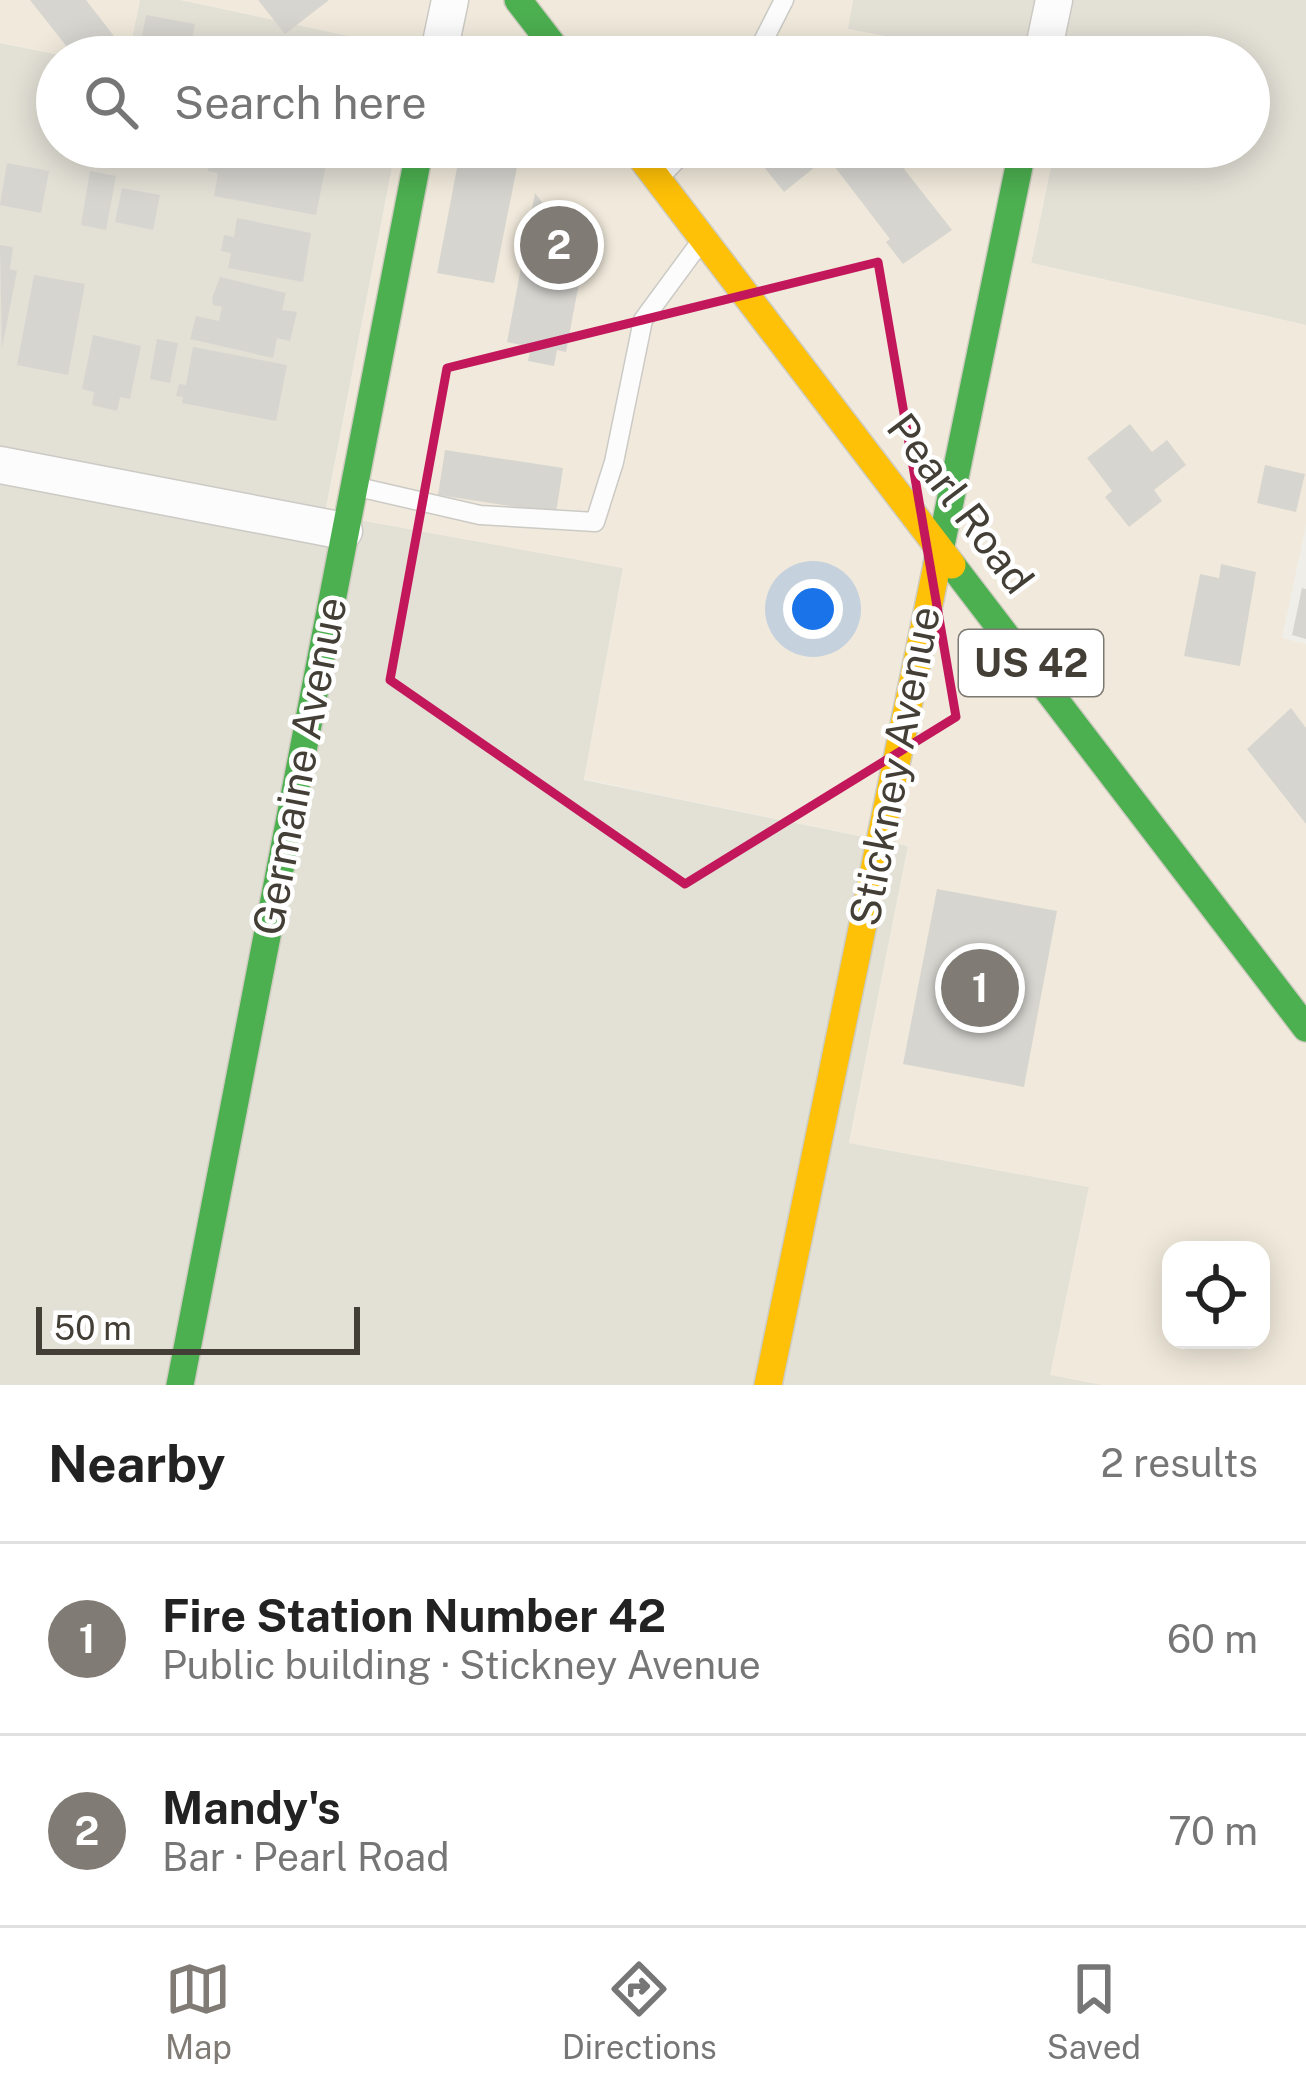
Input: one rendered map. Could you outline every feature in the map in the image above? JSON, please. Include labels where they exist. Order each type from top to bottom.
[{"type":"street","points":[[442,36],[450,0]]},
{"type":"street","points":[[518,0],[546,36]]},
{"type":"street","points":[[1046,36],[1054,0]]},
{"type":"street","name":"Germaine Avenue","points":[[179,1385],[417,168]]},
{"type":"street","name":"Pearl Road","points":[[649,168],[1306,1028]]},
{"type":"street","name":"Stickney Avenue","points":[[768,1385],[1019,168]]},
{"type":"street","points":[[0,464],[344,531]]},
{"type":"lane","points":[[766,36],[784,0]]},
{"type":"lane","points":[[658,179],[669,168]]},
{"type":"lane","points":[[353,486],[480,514],[595,522],[614,462],[643,320],[704,238]]},
{"type":"highlighted area","points":[[878,262],[956,717],[685,884],[390,680],[447,368]]},
{"type":"shaded area","points":[[0,0],[140,0],[132,36],[36,36],[36,50],[0,43]]},
{"type":"shaded area","points":[[140,0],[181,0],[349,36],[132,36]]},
{"type":"shaded area","points":[[181,0],[853,0],[848,29],[885,36],[349,36]]},
{"type":"shaded area","points":[[853,0],[1306,0],[1306,325],[1031,263],[1051,168],[1270,168],[1270,36],[884,36],[847,29]]},
{"type":"shaded area","points":[[0,43],[36,50],[36,168],[392,168],[325,513],[623,568],[584,780],[908,846],[849,1143],[1089,1187],[1051,1374],[1103,1385],[0,1385]]},
{"type":"shaded area","points":[[392,168],[1051,168],[1031,263],[1306,325],[1306,525],[1282,638],[1306,644],[1306,1385],[1102,1385],[1050,1375],[1089,1187],[849,1143],[908,846],[584,779],[623,568],[325,514]]},
{"type":"building","points":[[30,0],[86,0],[114,36],[58,36]]},
{"type":"building","points":[[258,0],[329,0],[285,34]]},
{"type":"building","points":[[146,15],[195,24],[193,36],[142,36]]},
{"type":"building","points":[[7,163],[49,171],[41,213],[0,205]]},
{"type":"building","points":[[325,168],[316,215],[214,196],[218,173],[208,171]]},
{"type":"building","points":[[457,168],[517,168],[494,283],[437,273]]},
{"type":"building","points":[[765,168],[814,168],[784,192]]},
{"type":"building","points":[[836,168],[905,168],[952,230],[903,264],[886,242],[890,239]]},
{"type":"building","points":[[90,171],[116,176],[106,230],[81,225]]},
{"type":"building","points":[[122,188],[160,195],[153,230],[115,222]]},
{"type":"building","points":[[535,193],[584,256],[566,352],[557,350],[554,366],[528,361],[531,347],[507,342]]},
{"type":"building","points":[[237,218],[311,233],[303,282],[228,268],[231,253],[221,251],[224,235],[234,237]]},
{"type":"building","points":[[0,245],[13,247],[10,269],[17,271],[2,348]]},
{"type":"building","points":[[34,275],[85,284],[68,375],[17,365]]},
{"type":"building","points":[[220,277],[286,293],[282,310],[297,312],[290,341],[277,338],[273,358],[190,339],[196,316],[219,321],[222,307],[213,305],[212,298]]},
{"type":"building","points":[[93,335],[141,346],[130,399],[120,397],[117,411],[92,405],[94,392],[82,389]]},
{"type":"building","points":[[157,339],[178,343],[170,383],[150,379]]},
{"type":"building","points":[[193,347],[287,365],[276,421],[182,403],[183,397],[176,396],[179,384],[186,385]]},
{"type":"building","points":[[1130,424],[1152,452],[1167,440],[1186,465],[1154,490],[1162,501],[1129,527],[1105,497],[1112,491],[1087,458]]},
{"type":"building","points":[[445,450],[563,468],[556,513],[438,495]]},
{"type":"building","points":[[1265,465],[1305,474],[1296,512],[1257,503]]},
{"type":"building","points":[[1221,564],[1256,572],[1240,666],[1184,656],[1200,574],[1219,578]]},
{"type":"building","points":[[1302,588],[1306,589],[1306,639],[1292,635]]},
{"type":"building","points":[[1291,708],[1306,728],[1306,824],[1247,749]]},
{"type":"building","points":[[937,889],[1057,911],[1024,1087],[903,1064]]},
{"type":"traffic: fast","points":[[518,0],[546,36]]},
{"type":"traffic: fast","points":[[180,1385],[416,168]]},
{"type":"traffic: fast","points":[[937,565],[1019,168]]},
{"type":"traffic: fast","points":[[952,565],[1306,1028]]},
{"type":"traffic: slow","points":[[649,168],[952,565]]},
{"type":"traffic: slow","points":[[768,1385],[937,565]]},
{"type":"place","name":"Mandy's","points":[[559,245]]},
{"type":"place","name":"Fire Station Number 42","points":[[980,988]]}]
